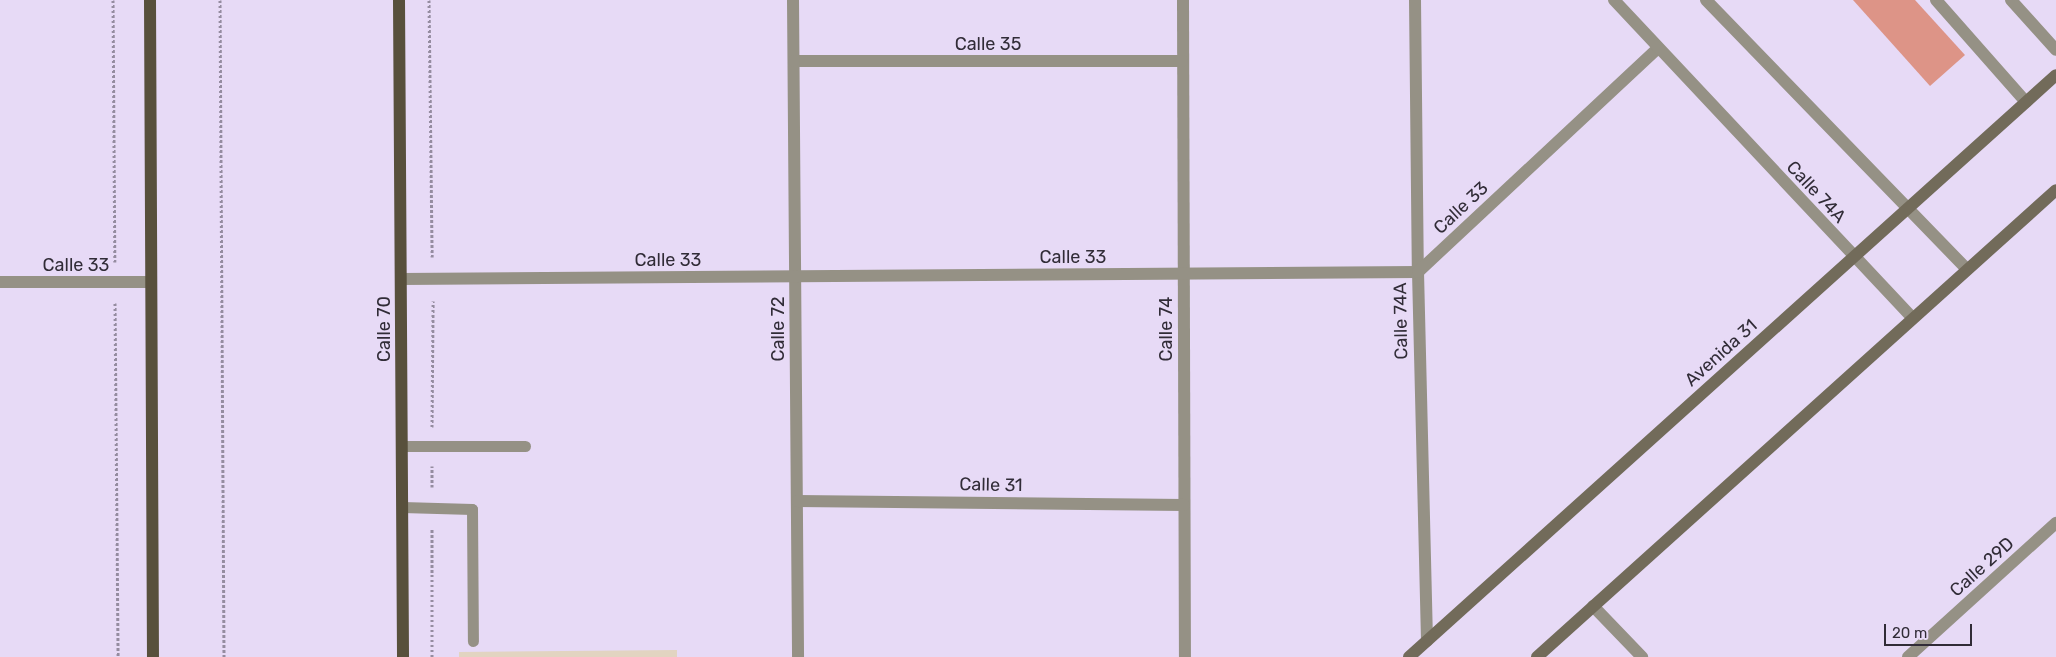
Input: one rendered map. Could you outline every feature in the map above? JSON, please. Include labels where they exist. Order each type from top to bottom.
[{"type":"main road","points":[[150,0],[153,657]]},
{"type":"main road","name":"Calle 70","points":[[400,0],[403,657]]},
{"type":"main road","name":"Avenida 31","points":[[1409,657],[2056,75]]},
{"type":"main road","points":[[1537,657],[2056,190]]},
{"type":"street","name":"Calle 72","points":[[793,0],[798,657]]},
{"type":"street","name":"Calle 74","points":[[1183,0],[1185,657]]},
{"type":"street","name":"Calle 74A","points":[[1416,0],[1418,272],[1427,641]]},
{"type":"street","name":"Calle 74A","points":[[1614,0],[1657,49],[1853,258],[1913,318]]},
{"type":"street","points":[[1936,0],[2026,102]]},
{"type":"street","points":[[2011,0],[2056,50]]},
{"type":"street","points":[[1711,2],[1907,209],[1967,269]]},
{"type":"street","name":"Calle 33","points":[[401,279],[1418,272],[1657,49]]},
{"type":"street","name":"Calle 35","points":[[794,61],[1182,61]]},
{"type":"street","name":"Calle 33","points":[[0,282],[151,282]]},
{"type":"street","name":"Calle 31","points":[[797,501],[1184,505]]},
{"type":"street","name":"Calle 29D","points":[[1908,657],[2056,523]]},
{"type":"street","points":[[1593,606],[1642,657]]},
{"type":"lane","points":[[402,446],[525,446]]},
{"type":"lane","points":[[402,507],[472,509],[473,641]]},
{"type":"path","points":[[113,0],[118,657]]},
{"type":"path","points":[[220,0],[224,657]]},
{"type":"path","points":[[429,0],[432,260]]},
{"type":"path","points":[[432,430],[433,295]]},
{"type":"path","points":[[432,456],[432,496]]},
{"type":"path","points":[[432,519],[432,657]]},
{"type":"shaded area","points":[[677,650],[677,657],[459,657],[459,652]]},
{"type":"building","points":[[1853,0],[1915,0],[1965,55],[1930,86]]}]
